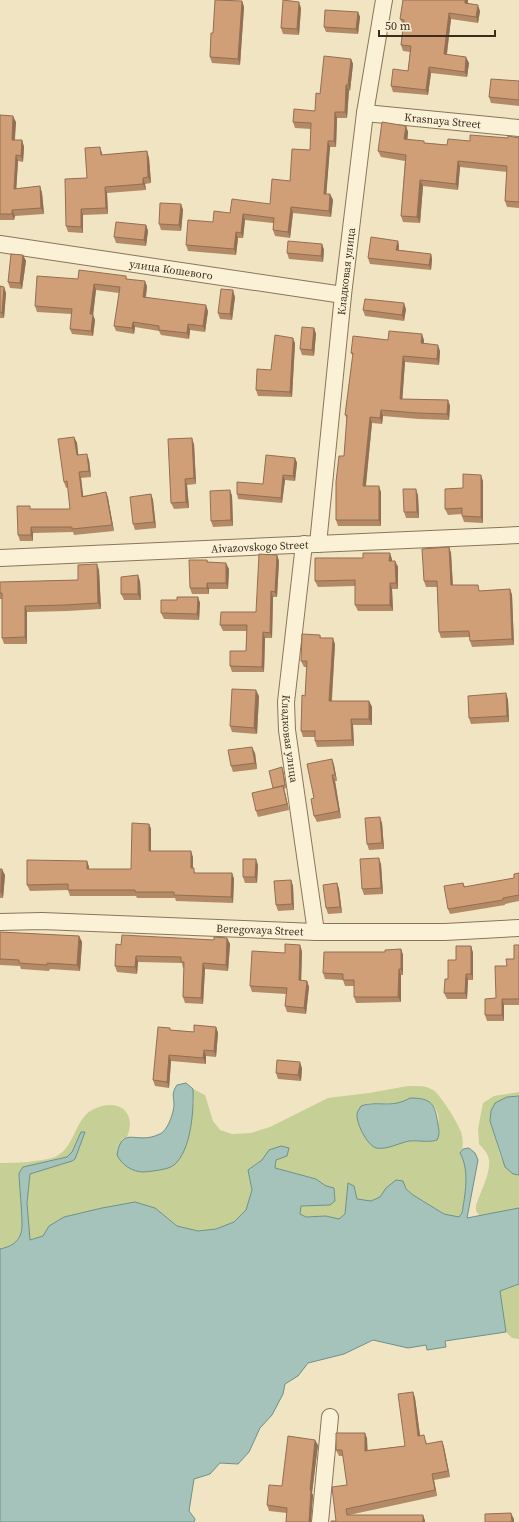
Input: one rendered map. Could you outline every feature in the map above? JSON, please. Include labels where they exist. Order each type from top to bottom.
[{"type":"street","name":"Кладковая улица","points":[[316,932],[287,730],[286,702],[311,544],[365,113],[384,0]]},
{"type":"street","name":"Krasnaya Street","points":[[365,113],[519,128]]},
{"type":"street","name":"улица Кошевого","points":[[0,244],[343,295]]},
{"type":"street","name":"Aivazovskogo Street","points":[[0,558],[519,535]]},
{"type":"street","name":"Beregovaya Street","points":[[0,922],[42,922],[316,932],[445,932],[519,928]]},
{"type":"street","points":[[320,1522],[330,1417]]},
{"type":"green space","points":[[408,1086],[418,1086],[430,1088],[444,1103],[456,1122],[462,1137],[463,1146],[460,1153],[465,1167],[466,1183],[462,1213],[459,1217],[444,1214],[413,1195],[406,1189],[403,1181],[386,1188],[380,1197],[371,1201],[356,1199],[354,1186],[348,1183],[345,1214],[339,1219],[326,1216],[306,1217],[300,1214],[301,1206],[313,1205],[326,1186],[316,1179],[275,1168],[276,1160],[269,1151],[262,1160],[248,1170],[252,1190],[246,1210],[234,1222],[216,1229],[198,1231],[177,1226],[155,1208],[135,1202],[64,1217],[49,1226],[44,1236],[29,1240],[27,1203],[30,1173],[74,1159],[85,1132],[76,1142],[72,1152],[67,1157],[23,1167],[19,1173],[22,1214],[21,1233],[13,1244],[0,1249],[0,1163],[35,1161],[55,1157],[62,1153],[67,1147],[81,1120],[92,1110],[101,1106],[117,1106],[123,1108],[127,1113],[130,1120],[130,1128],[127,1137],[122,1139],[138,1172],[194,1104],[193,1089],[205,1095],[213,1121],[220,1130],[232,1134],[251,1133],[270,1127],[328,1098]],"holes":[[[419,1098],[423,1099],[434,1107],[439,1119],[436,1131],[430,1142],[410,1141],[385,1147],[370,1144],[369,1103],[401,1103]]]},
{"type":"green space","points":[[519,1092],[519,1096],[507,1097],[491,1111],[490,1121],[501,1158],[513,1174],[519,1175],[519,1208],[480,1216],[476,1211],[476,1205],[487,1176],[489,1165],[488,1155],[479,1144],[478,1129],[483,1103],[494,1096]]},
{"type":"green space","points":[[519,1284],[519,1339],[512,1338],[506,1332],[500,1291]]},
{"type":"water","points":[[186,1083],[193,1089],[193,1108],[188,1140],[180,1159],[171,1167],[160,1170],[140,1172],[128,1167],[117,1155],[122,1141],[130,1137],[148,1138],[163,1132],[173,1113],[173,1093],[175,1088],[177,1085]]},
{"type":"water","points":[[519,1096],[519,1175],[513,1174],[505,1167],[490,1121],[491,1111],[495,1103],[507,1097]]},
{"type":"water","points":[[410,1098],[423,1099],[428,1101],[434,1107],[439,1131],[437,1140],[409,1141],[384,1148],[376,1148],[369,1143],[358,1123],[357,1113],[361,1106],[367,1104],[391,1104]]},
{"type":"water","points":[[81,1132],[85,1132],[75,1159],[30,1174],[27,1203],[30,1240],[43,1236],[49,1226],[64,1217],[135,1202],[155,1208],[177,1226],[198,1231],[216,1229],[234,1222],[246,1210],[252,1190],[248,1170],[262,1160],[269,1150],[281,1146],[289,1148],[287,1156],[276,1160],[275,1168],[316,1179],[326,1186],[334,1188],[335,1201],[330,1205],[301,1206],[300,1214],[306,1217],[326,1216],[339,1219],[345,1214],[348,1183],[354,1186],[357,1199],[371,1201],[380,1197],[386,1188],[396,1180],[403,1181],[406,1189],[413,1195],[444,1214],[459,1217],[462,1213],[466,1183],[465,1167],[460,1153],[463,1149],[469,1148],[475,1153],[478,1160],[467,1218],[519,1208],[519,1284],[500,1291],[506,1332],[445,1341],[446,1347],[427,1350],[426,1345],[408,1348],[373,1340],[344,1354],[308,1363],[298,1376],[285,1384],[283,1394],[272,1415],[260,1428],[249,1452],[238,1464],[220,1463],[210,1474],[194,1479],[189,1511],[195,1519],[194,1522],[0,1522],[0,1249],[13,1244],[21,1233],[22,1214],[19,1173],[23,1167],[67,1157],[72,1152]]},
{"type":"building","points":[[215,0],[242,1],[238,59],[210,57]]},
{"type":"building","points":[[283,0],[299,2],[297,29],[281,28]]},
{"type":"building","points":[[403,0],[465,0],[465,3],[478,5],[476,17],[449,13],[444,54],[466,57],[465,72],[429,67],[426,90],[391,86],[393,69],[408,71],[411,46],[401,45],[404,20],[400,19]]},
{"type":"building","points":[[325,10],[358,12],[356,29],[324,27]]},
{"type":"building","points":[[324,56],[351,59],[348,85],[346,85],[345,112],[335,112],[334,141],[328,141],[324,194],[330,194],[329,211],[291,207],[288,232],[273,230],[274,218],[243,214],[241,233],[236,232],[234,249],[186,245],[188,220],[213,222],[214,211],[230,213],[232,199],[270,204],[272,179],[290,181],[292,149],[310,150],[311,123],[293,122],[294,109],[315,111],[316,93],[320,94]]},
{"type":"building","points":[[491,79],[519,81],[519,100],[489,97]]},
{"type":"building","points":[[0,115],[13,116],[12,140],[22,140],[21,156],[16,155],[14,189],[40,186],[41,208],[12,210],[12,214],[0,214]]},
{"type":"building","points":[[382,122],[406,126],[404,139],[424,141],[424,143],[447,145],[448,139],[470,141],[470,135],[508,138],[508,136],[519,138],[519,202],[505,201],[507,166],[458,161],[456,184],[420,180],[417,217],[401,216],[406,155],[378,151]]},
{"type":"building","points":[[100,147],[101,155],[147,151],[148,177],[143,178],[143,184],[105,187],[106,208],[81,209],[81,227],[66,226],[65,179],[87,178],[85,148]]},
{"type":"building","points":[[160,203],[181,204],[179,225],[159,224]]},
{"type":"building","points":[[116,222],[146,225],[144,240],[114,237]]},
{"type":"building","points":[[371,237],[398,241],[396,250],[431,254],[429,265],[368,258]]},
{"type":"building","points":[[288,241],[322,244],[321,256],[287,253]]},
{"type":"building","points":[[11,254],[23,255],[20,283],[8,282]]},
{"type":"building","points":[[79,270],[126,276],[126,279],[145,281],[143,297],[206,305],[203,326],[188,324],[187,333],[159,330],[159,326],[133,322],[132,328],[114,326],[120,287],[94,284],[90,314],[93,314],[91,331],[70,329],[72,309],[35,306],[37,276],[78,279]]},
{"type":"building","points":[[0,286],[4,287],[2,313],[0,312]]},
{"type":"building","points":[[221,289],[233,290],[230,314],[218,313]]},
{"type":"building","points":[[365,299],[404,303],[402,315],[363,310]]},
{"type":"building","points":[[302,327],[314,328],[312,350],[300,349]]},
{"type":"building","points":[[389,331],[422,334],[421,343],[438,345],[437,359],[403,356],[400,399],[448,400],[447,414],[381,410],[380,418],[370,417],[363,486],[379,486],[379,520],[336,520],[336,482],[339,456],[344,456],[347,415],[345,415],[353,353],[351,353],[353,336],[388,340]]},
{"type":"building","points":[[275,335],[293,338],[290,392],[256,390],[257,369],[271,370]]},
{"type":"building","points":[[74,437],[77,455],[87,454],[89,471],[79,472],[82,497],[106,492],[112,525],[72,529],[72,527],[31,527],[31,535],[18,535],[17,506],[30,506],[30,509],[70,509],[67,481],[64,482],[58,439]]},
{"type":"building","points":[[192,438],[194,478],[185,479],[186,502],[171,503],[168,439]]},
{"type":"building","points":[[266,455],[295,458],[293,476],[283,475],[281,498],[237,494],[237,482],[263,484]]},
{"type":"building","points":[[463,474],[481,475],[481,517],[462,516],[462,508],[445,509],[445,489],[463,488]]},
{"type":"building","points":[[403,489],[416,489],[417,512],[404,512]]},
{"type":"building","points":[[230,490],[231,520],[211,521],[210,491]]},
{"type":"building","points":[[151,494],[154,522],[133,524],[130,497]]},
{"type":"building","points":[[449,547],[451,585],[478,585],[479,591],[510,589],[512,639],[470,641],[469,631],[439,632],[437,581],[424,581],[422,549]]},
{"type":"building","points":[[363,553],[390,553],[389,561],[395,561],[396,583],[390,583],[390,605],[355,605],[355,580],[315,581],[315,558],[363,558]]},
{"type":"building","points":[[259,554],[277,555],[275,592],[271,591],[270,633],[263,632],[262,667],[230,666],[230,651],[246,651],[247,625],[220,625],[221,612],[256,612]]},
{"type":"building","points":[[189,560],[207,560],[207,562],[226,563],[226,583],[207,583],[207,588],[190,588]]},
{"type":"building","points":[[97,564],[98,603],[25,606],[25,637],[2,638],[2,593],[0,593],[0,582],[78,580],[78,565]]},
{"type":"building","points":[[138,575],[138,594],[121,594],[121,577]]},
{"type":"building","points":[[177,597],[198,597],[197,614],[161,613],[161,600],[177,600]]},
{"type":"building","points":[[302,634],[320,635],[320,638],[333,638],[329,701],[369,701],[369,719],[351,719],[352,740],[315,741],[315,731],[301,731],[302,695],[305,696],[307,661],[301,661]]},
{"type":"building","points":[[232,689],[256,690],[254,728],[230,726]]},
{"type":"building","points":[[506,693],[507,716],[469,718],[468,696]]},
{"type":"building","points":[[252,747],[255,763],[231,766],[228,750]]},
{"type":"building","points":[[332,759],[335,775],[332,775],[339,811],[314,816],[311,799],[314,798],[307,764]]},
{"type":"building","points":[[282,767],[285,785],[273,788],[269,771]]},
{"type":"building","points":[[283,786],[287,804],[256,811],[252,793]]},
{"type":"building","points":[[380,817],[382,843],[367,844],[365,818]]},
{"type":"building","points":[[132,823],[149,824],[149,851],[191,851],[191,868],[194,868],[194,873],[232,873],[231,897],[174,895],[174,892],[135,892],[135,890],[68,890],[68,884],[27,885],[27,860],[87,861],[87,869],[131,869]]},
{"type":"building","points":[[379,858],[381,888],[362,889],[360,859]]},
{"type":"building","points":[[243,859],[256,859],[255,877],[243,877]]},
{"type":"building","points":[[0,869],[2,869],[1,892],[0,892]]},
{"type":"building","points":[[519,873],[519,895],[503,898],[503,900],[448,909],[444,886],[463,883],[464,887],[514,878],[514,874]]},
{"type":"building","points":[[291,880],[292,904],[276,905],[274,881]]},
{"type":"building","points":[[337,883],[340,907],[326,908],[323,885]]},
{"type":"building","points":[[0,932],[79,936],[77,965],[19,963],[19,960],[0,959]]},
{"type":"building","points":[[122,935],[214,940],[214,937],[227,938],[226,965],[203,963],[201,998],[183,997],[184,962],[181,962],[181,957],[136,956],[135,967],[115,966],[116,944],[121,945]]},
{"type":"building","points":[[285,944],[300,945],[299,980],[307,981],[304,1008],[285,1006],[287,988],[250,986],[252,951],[285,953]]},
{"type":"building","points":[[514,945],[519,945],[519,999],[502,999],[502,1015],[485,1015],[485,999],[496,998],[495,966],[507,966],[506,959],[514,959]]},
{"type":"building","points":[[456,946],[471,946],[471,974],[466,974],[465,993],[444,993],[445,979],[448,979],[448,960],[456,960]]},
{"type":"building","points":[[401,949],[401,969],[399,969],[398,997],[354,997],[354,980],[343,980],[343,974],[323,973],[324,952],[385,952],[385,950]]},
{"type":"building","points":[[194,1025],[216,1027],[214,1051],[204,1050],[203,1058],[169,1055],[167,1082],[153,1080],[158,1027],[170,1028],[170,1030],[194,1032]]},
{"type":"building","points":[[277,1060],[300,1062],[298,1075],[276,1073]]},
{"type":"building","points":[[413,1392],[418,1436],[424,1435],[426,1444],[442,1441],[448,1471],[432,1474],[435,1490],[346,1509],[347,1515],[423,1515],[423,1522],[331,1522],[336,1521],[332,1487],[347,1485],[342,1450],[336,1450],[336,1433],[365,1433],[365,1451],[405,1446],[398,1394]]},
{"type":"building","points":[[288,1436],[315,1440],[310,1490],[309,1522],[286,1522],[287,1508],[267,1505],[269,1485],[282,1486]]},
{"type":"building","points":[[511,1513],[512,1522],[485,1522],[485,1514]]}]
